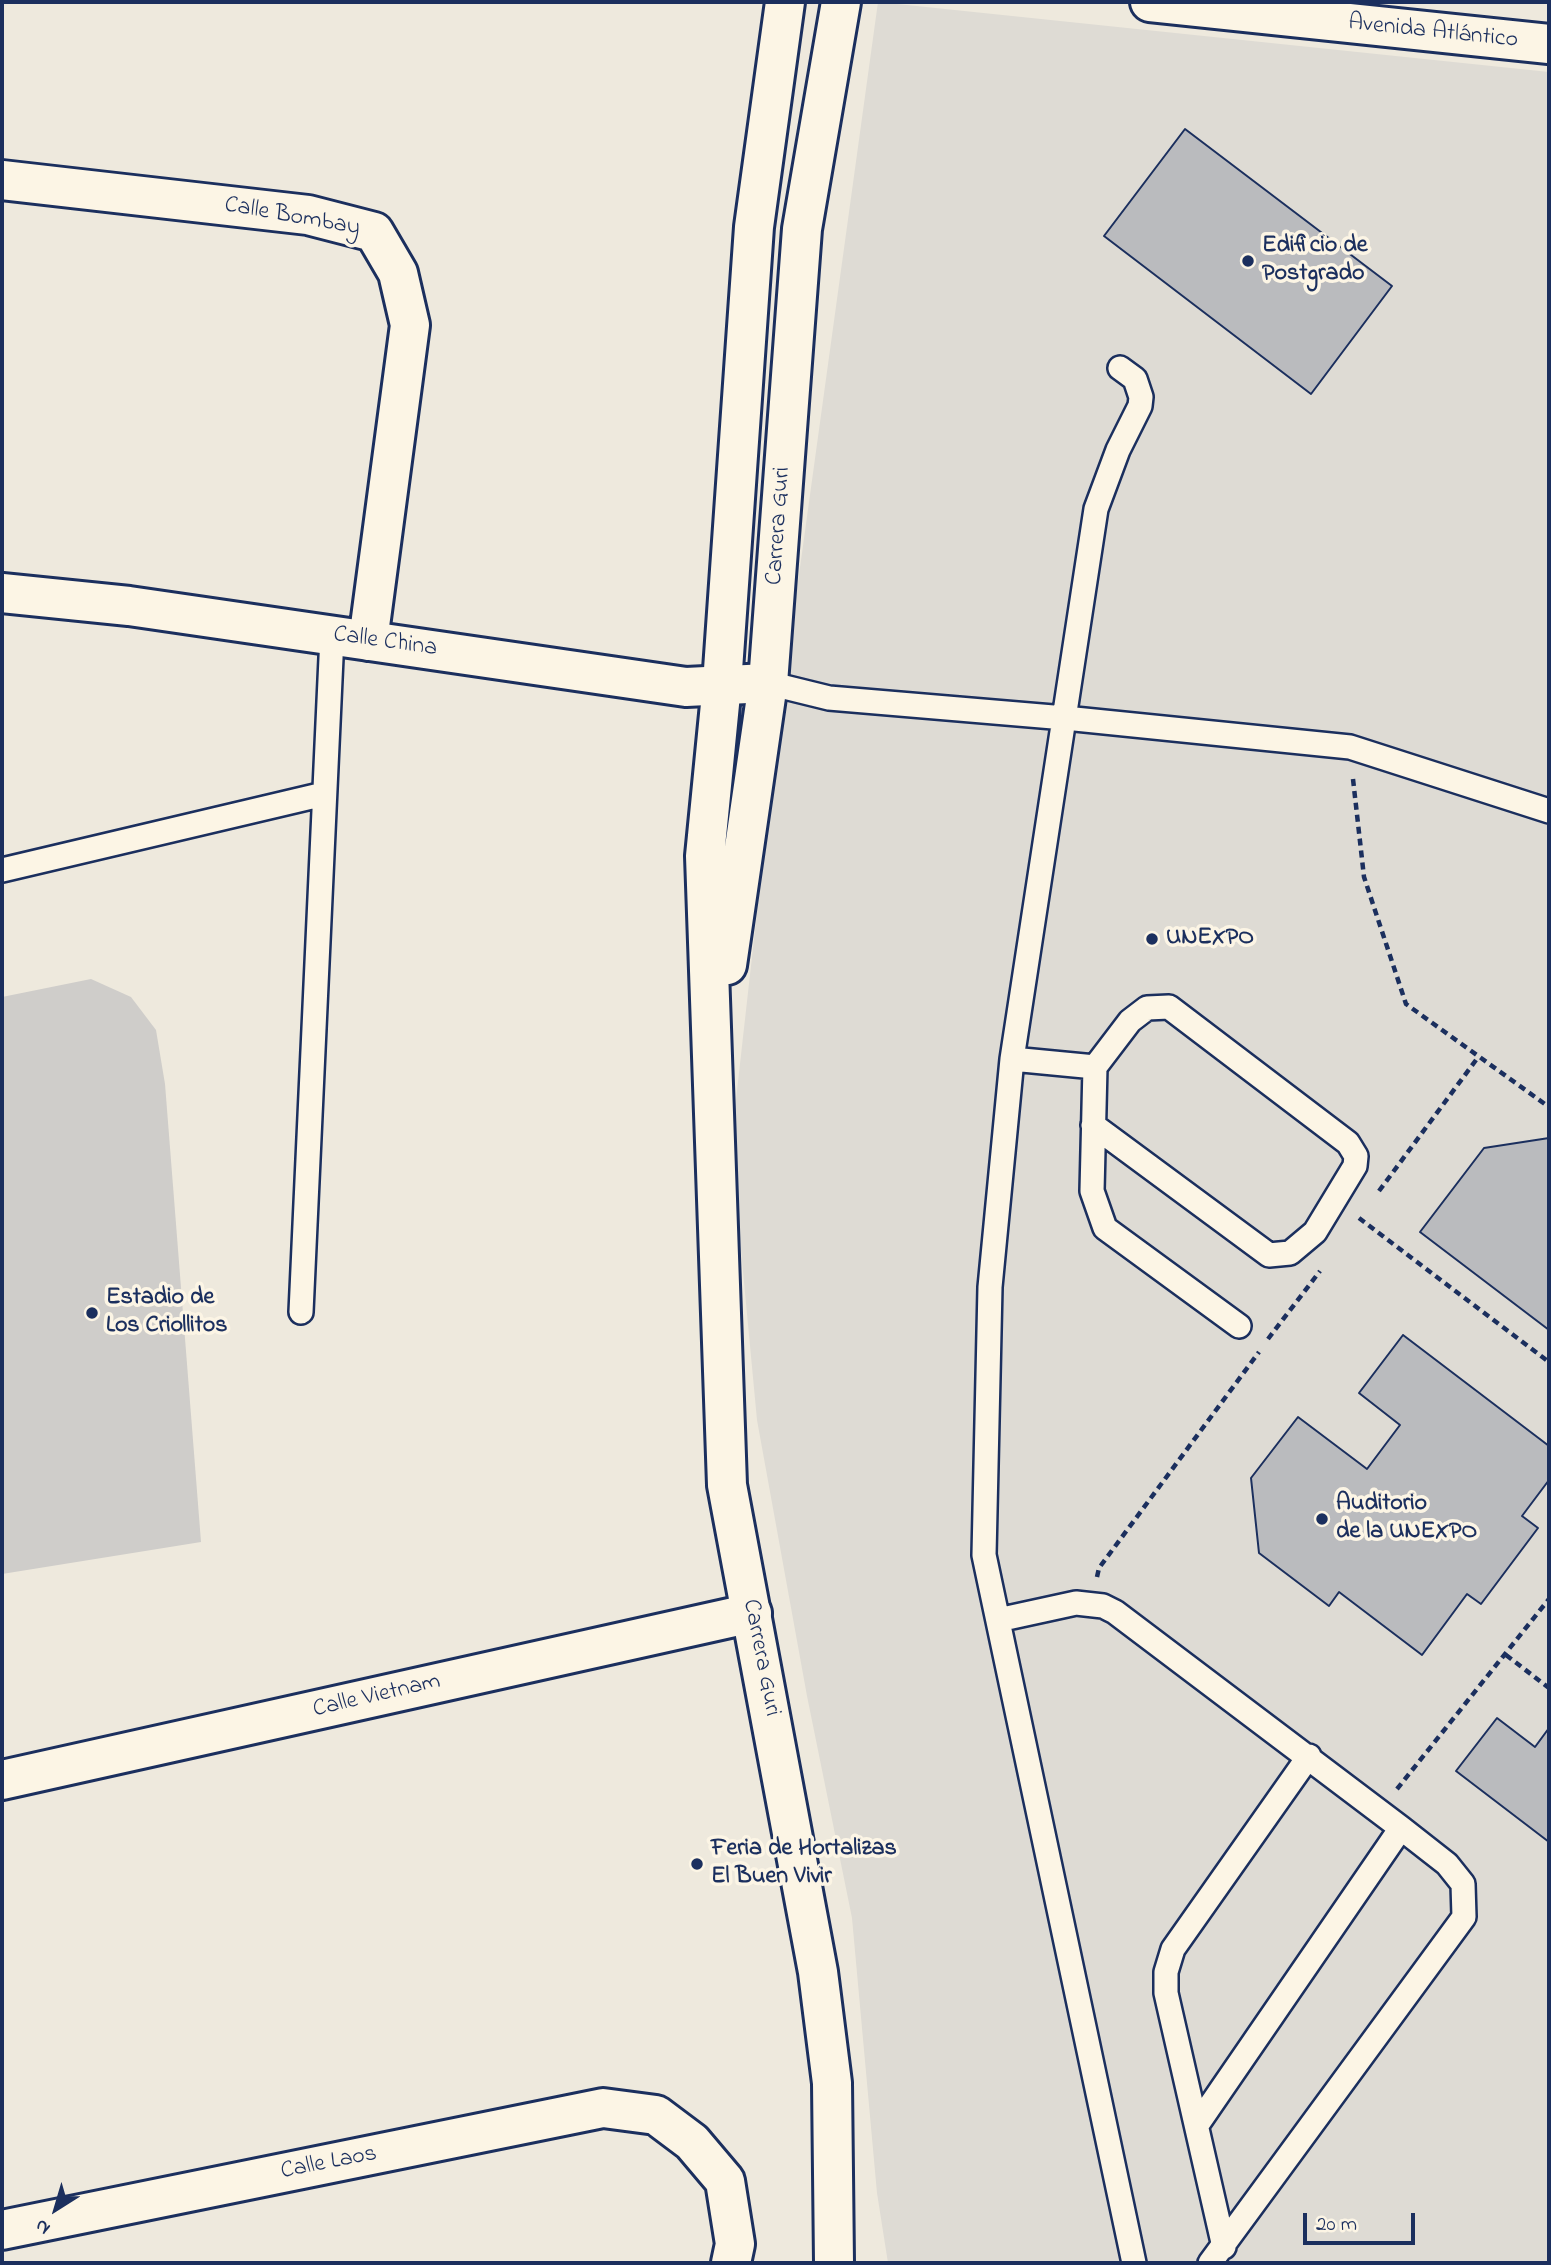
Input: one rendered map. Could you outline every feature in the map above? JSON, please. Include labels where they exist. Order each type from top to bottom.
[{"type":"street","name":"Carrera Guri","points":[[785,2],[754,226],[722,684],[705,856],[714,1049],[727,1485],[818,1972],[832,2083],[834,2263]]},
{"type":"street","name":"Carrera Guri","points":[[714,1049],[768,683],[803,229],[841,2]]},
{"type":"street","name":"Avenida Atlántico","points":[[1150,2],[1549,44]]},
{"type":"street","name":"Calle Bombay","points":[[2,180],[308,215],[374,232],[398,273],[410,325],[350,638]]},
{"type":"street","name":"Calle China","points":[[2,593],[129,606],[686,687],[768,683]]},
{"type":"street","name":"Calle Vietnam","points":[[2,1780],[752,1613]]},
{"type":"street","name":"Calle Laos","points":[[2,2230],[603,2108],[656,2115],[692,2142],[724,2181],[735,2244],[731,2263]]},
{"type":"lane","points":[[1120,368],[1135,379],[1141,397],[1140,406],[1118,450],[1096,509],[1012,1059],[990,1287],[984,1555],[1134,2263]]},
{"type":"lane","points":[[301,1312],[324,794],[350,638]]},
{"type":"lane","points":[[768,683],[829,698],[1065,718],[1350,747],[1549,811]]},
{"type":"lane","points":[[2,870],[324,794]]},
{"type":"lane","points":[[1093,1125],[1269,1255],[1290,1253],[1315,1232],[1355,1167],[1356,1156],[1348,1143],[1169,1007],[1147,1008],[1130,1021],[1095,1067],[1093,1125],[1092,1191],[1105,1228],[1239,1326]]},
{"type":"lane","points":[[1012,1059],[1095,1067]]},
{"type":"lane","points":[[998,1620],[1076,1603],[1103,1606],[1126,1619],[1309,1756],[1457,1873],[1466,1897],[1464,1917],[1217,2255]]},
{"type":"lane","points":[[1217,2255],[1197,2125],[1166,1993],[1166,1972],[1173,1950],[1309,1756]]},
{"type":"lane","points":[[1197,2125],[1401,1828]]},
{"type":"path","points":[[1350,747],[1364,877],[1406,1004],[1549,1107]]},
{"type":"path","points":[[1375,1196],[1479,1056]]},
{"type":"path","points":[[1352,1228],[1367,1207]]},
{"type":"path","points":[[1359,1218],[1549,1362]]},
{"type":"path","points":[[1090,1604],[1099,1568],[1321,1270]]},
{"type":"path","points":[[1379,1811],[1549,1599]]},
{"type":"path","points":[[1506,1655],[1549,1688]]},
{"type":"shaded area","name":"UNEXPO","points":[[878,2],[1549,72],[1549,2263],[888,2263],[877,2193],[852,1918],[807,1696],[757,1420],[731,1144],[777,734]]},
{"type":"shaded area","name":"Estadio de Los Criollitos","points":[[91,979],[131,997],[156,1030],[165,1084],[201,1542],[2,1574],[2,997]]},
{"type":"building","name":"Edificio de Postgrado","points":[[1185,129],[1392,286],[1311,394],[1104,236]]},
{"type":"building","points":[[1549,1138],[1549,1330],[1420,1232],[1484,1148]]},
{"type":"building","points":[[1403,1335],[1549,1446],[1549,1480],[1522,1516],[1538,1528],[1481,1604],[1467,1594],[1422,1655],[1339,1592],[1329,1606],[1259,1553],[1251,1478],[1298,1417],[1367,1469],[1400,1425],[1359,1393]]},
{"type":"building","points":[[1497,1718],[1535,1747],[1549,1728],[1549,1842],[1456,1771]]},
{"type":"place","name":"Edificio de Postgrado","points":[[1248,261]]},
{"type":"place","name":"UNEXPO","points":[[1152,939]]},
{"type":"place","name":"Estadio de Los Criollitos","points":[[92,1313]]},
{"type":"place","name":"Auditorio de la UNEXPO","points":[[1322,1519]]},
{"type":"place","name":"Feria de Hortalizas El Buen Vivir","points":[[697,1864]]}]
